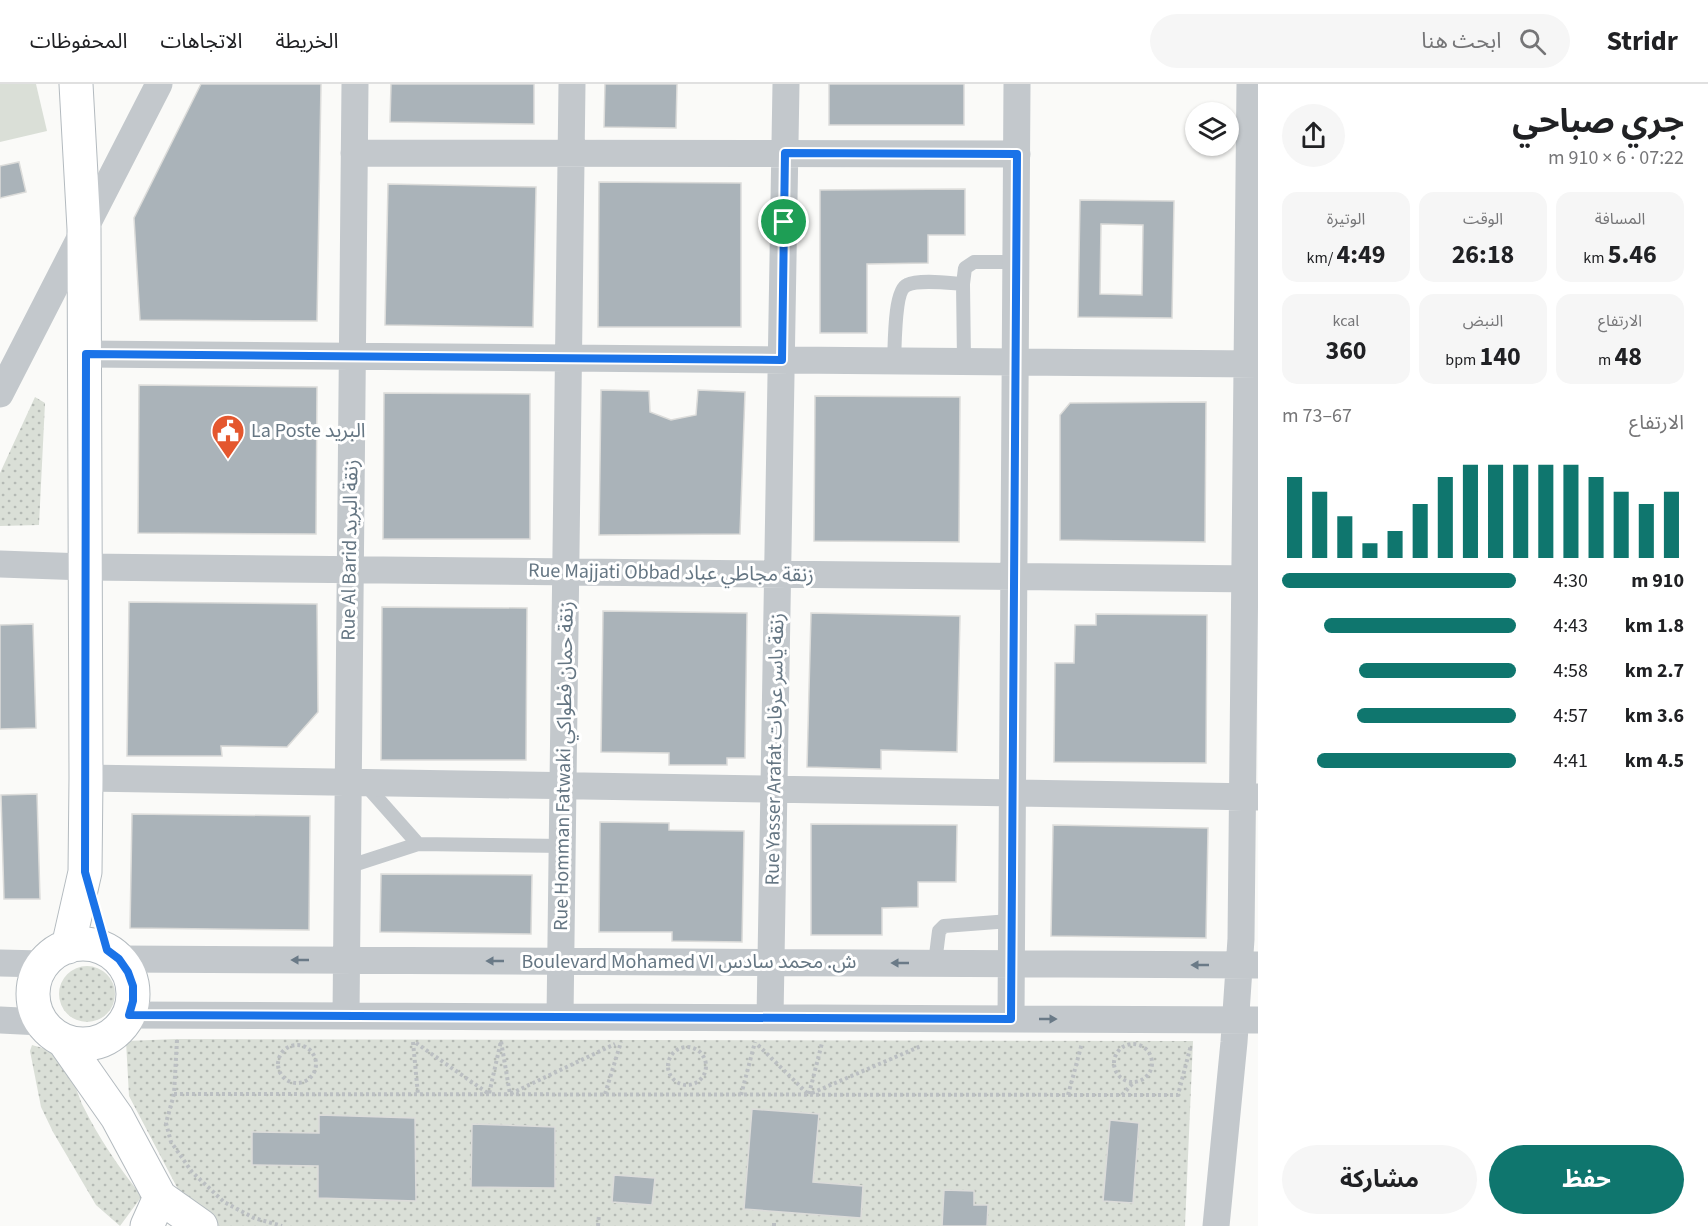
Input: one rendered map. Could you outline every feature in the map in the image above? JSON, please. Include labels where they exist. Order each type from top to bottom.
[{"type":"main road","points":[[52,1031],[77,1044],[91,1044],[105,1040],[124,1024],[133,1001],[133,986],[128,972],[113,955],[85,872],[86,354],[84,229],[76,84]]},
{"type":"main road","points":[[85,872],[55,955],[37,975],[33,986],[36,1011],[117,1118]]},
{"type":"main road","points":[[55,955],[81,944],[94,946],[113,955]]},
{"type":"main road","points":[[105,1040],[117,1118],[153,1211],[201,1226]]},
{"type":"street","points":[[0,394],[159,84]]},
{"type":"street","name":"Rue Al Barid زنقة البريد","points":[[346,1016],[348,867],[356,783],[350,570],[355,84]]},
{"type":"street","name":"Rue Homman Fatwaki زنقة حمان فطواكي","points":[[560,1017],[572,84]]},
{"type":"street","name":"Rue Yasser Arafat زنقة ياسر عرفات","points":[[770,1018],[786,84]]},
{"type":"street","points":[[1011,1019],[1017,84]]},
{"type":"street","points":[[1216,1226],[1247,1020],[1249,965],[1253,364],[1250,84]]},
{"type":"street","points":[[354,153],[1017,154]]},
{"type":"street","points":[[86,354],[1253,364]]},
{"type":"street","name":"Rue Majjati Obbad زنقة مجاطي عباد","points":[[0,564],[85,567],[1252,579]]},
{"type":"street","points":[[86,778],[1251,797]]},
{"type":"street","points":[[0,963],[55,955]]},
{"type":"street","name":"Boulevard Mohamed VI ش. محمد سادس","points":[[113,955],[561,962],[1249,965]]},
{"type":"street","points":[[129,1015],[1247,1020]]},
{"type":"street","points":[[0,1020],[52,1031]]},
{"type":"lane","points":[[964,361],[963,284],[965,268],[982,261],[1016,262]]},
{"type":"lane","points":[[894,361],[898,299],[901,289],[907,284],[917,283],[963,284]]},
{"type":"lane","points":[[356,783],[418,844]]},
{"type":"lane","points":[[348,867],[418,844],[563,846]]},
{"type":"lane","points":[[935,963],[939,931],[944,926],[1011,921]]},
{"type":"path","points":[[177,1040],[174,1094],[166,1123],[171,1142],[192,1172],[224,1202],[254,1218],[282,1226]]},
{"type":"path","points":[[418,1095],[412,1041],[489,1094]]},
{"type":"path","points":[[489,1094],[501,1041],[510,1094]]},
{"type":"path","points":[[510,1094],[621,1041],[605,1095]]},
{"type":"path","points":[[741,1095],[755,1041],[809,1095]]},
{"type":"path","points":[[809,1095],[822,1042]]},
{"type":"path","points":[[809,1095],[931,1042]]},
{"type":"path","points":[[174,1094],[1178,1095],[1192,1042]]},
{"type":"path","points":[[1068,1095],[1082,1043]]},
{"type":"path","points":[[1121,1095],[1134,1082],[1145,1078],[1152,1064],[1146,1049],[1131,1045],[1118,1052],[1114,1059],[1114,1067],[1123,1080],[1134,1082]]},
{"type":"path","points":[[287,1094],[298,1083],[312,1077],[316,1070],[316,1060],[312,1052],[305,1047],[295,1046],[287,1049],[281,1055],[278,1064],[280,1073],[286,1080],[298,1083]]},
{"type":"path","points":[[675,1095],[687,1084],[693,1084],[699,1080],[704,1073],[705,1058],[693,1047],[678,1049],[669,1061],[668,1069],[671,1076],[677,1082],[687,1084]]},
{"type":"path","points":[[598,1226],[599,1214]]},
{"type":"shaded area","points":[[0,84],[36,84],[47,131],[0,142]]},
{"type":"shaded area","points":[[35,397],[45,403],[39,525],[0,526],[0,473]]},
{"type":"shaded area","points":[[87,966],[98,968],[107,974],[113,983],[115,994],[113,1005],[107,1014],[98,1020],[87,1022],[76,1020],[67,1014],[61,1005],[59,994],[61,983],[67,974],[76,968]]},
{"type":"shaded area","points":[[177,1039],[1193,1041],[1185,1226],[219,1226],[181,1195],[129,1096],[126,1041]]},
{"type":"shaded area","points":[[32,1045],[52,1052],[65,1063],[96,1130],[117,1164],[142,1196],[120,1226],[96,1205],[53,1132],[41,1107],[30,1051]]},
{"type":"building","points":[[201,84],[321,84],[317,321],[140,320],[134,218]]},
{"type":"building","points":[[391,84],[534,84],[534,124],[390,122]]},
{"type":"building","points":[[605,84],[677,84],[676,128],[604,127]]},
{"type":"building","points":[[829,84],[964,84],[964,125],[829,125]]},
{"type":"building","points":[[19,162],[26,192],[0,198],[0,166]]},
{"type":"building","points":[[599,182],[741,183],[741,327],[598,327]]},
{"type":"building","points":[[388,184],[536,187],[533,327],[385,325]]},
{"type":"building","points":[[965,189],[965,235],[928,235],[928,263],[867,264],[867,333],[820,333],[820,190]]},
{"type":"building","points":[[1080,200],[1174,201],[1172,318],[1078,317]],"holes":[[[1101,224],[1143,225],[1142,295],[1100,294]]]},
{"type":"building","name":"La Poste البريد","points":[[139,385],[317,387],[316,534],[138,533]]},
{"type":"building","points":[[601,390],[649,391],[650,412],[671,420],[696,415],[698,390],[745,392],[740,534],[599,535]]},
{"type":"building","points":[[384,393],[530,394],[530,539],[383,539]]},
{"type":"building","points":[[815,396],[960,397],[959,542],[814,541]]},
{"type":"building","points":[[1206,402],[1205,542],[1060,540],[1060,415],[1070,403]]},
{"type":"building","points":[[129,602],[317,604],[318,712],[287,747],[221,746],[222,756],[127,756]]},
{"type":"building","points":[[382,607],[527,608],[526,760],[381,760]]},
{"type":"building","points":[[603,611],[747,613],[745,758],[727,758],[727,765],[669,765],[669,753],[601,752]]},
{"type":"building","points":[[811,613],[960,616],[957,752],[881,750],[881,769],[807,767]]},
{"type":"building","points":[[1096,614],[1207,615],[1206,763],[1054,762],[1055,663],[1074,663],[1075,625],[1096,625]]},
{"type":"building","points":[[33,624],[36,728],[0,729],[0,625]]},
{"type":"building","points":[[37,794],[40,899],[4,899],[1,795]]},
{"type":"building","points":[[132,814],[310,816],[309,930],[130,928]]},
{"type":"building","points":[[600,822],[669,823],[669,830],[744,831],[742,942],[672,941],[672,932],[599,932]]},
{"type":"building","points":[[811,824],[957,825],[956,882],[918,882],[918,907],[882,908],[882,935],[811,935]]},
{"type":"building","points":[[1053,825],[1208,828],[1206,938],[1051,936]]},
{"type":"building","points":[[381,874],[532,875],[531,934],[380,932]]},
{"type":"building","points":[[752,1109],[819,1114],[813,1182],[863,1186],[861,1218],[744,1209]]},
{"type":"building","points":[[319,1115],[415,1118],[416,1201],[318,1198],[318,1166],[252,1165],[252,1132],[319,1133]]},
{"type":"building","points":[[1110,1120],[1139,1123],[1133,1203],[1103,1201]]},
{"type":"building","points":[[472,1124],[555,1127],[555,1188],[471,1187]]},
{"type":"building","points":[[614,1175],[655,1178],[652,1205],[612,1202]]},
{"type":"building","points":[[944,1190],[974,1191],[974,1205],[988,1205],[987,1226],[942,1226]]},
{"type":"place","name":"La Poste البريد","points":[[228,460]]},
{"type":"route","points":[[785,153],[1017,154],[1011,1019],[129,1015],[133,1001],[133,986],[128,972],[119,959],[107,950],[85,872],[86,354],[782,360],[784,222],[785,153]]}]
